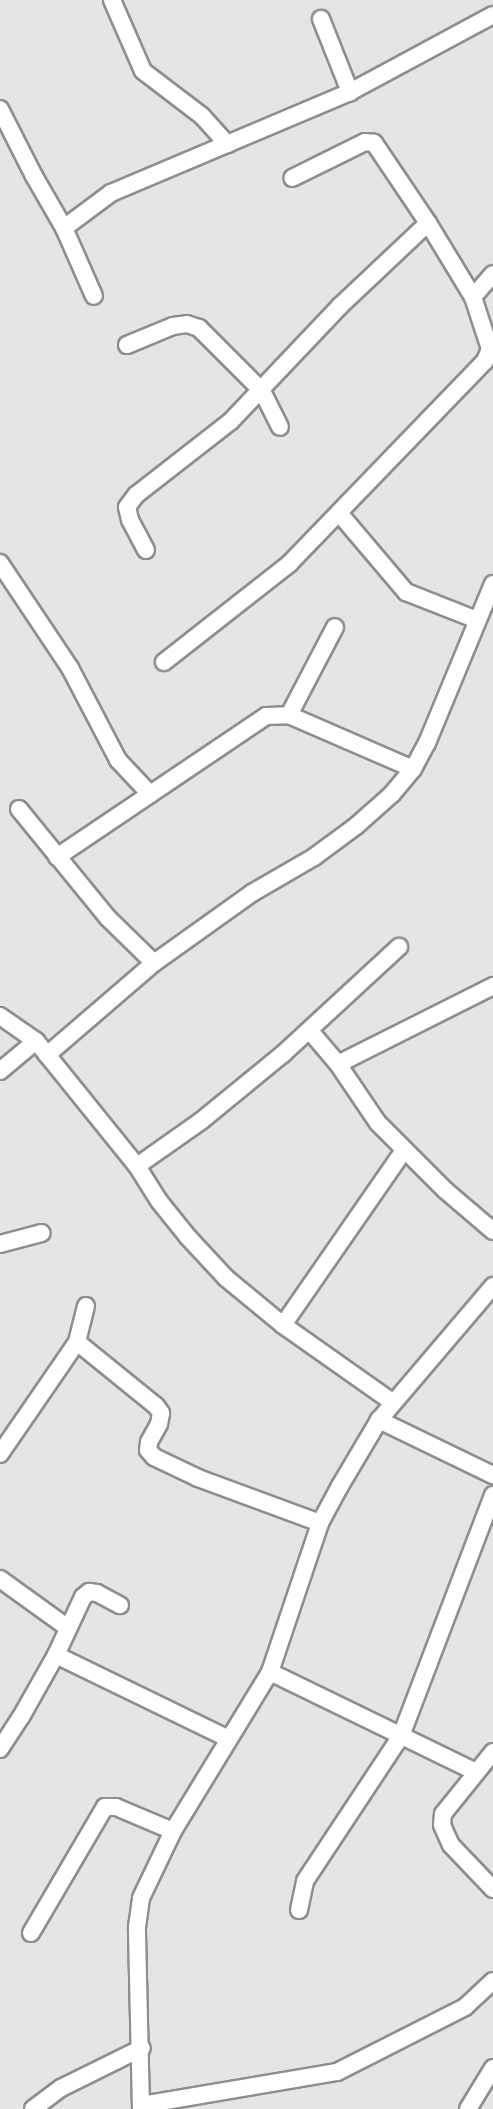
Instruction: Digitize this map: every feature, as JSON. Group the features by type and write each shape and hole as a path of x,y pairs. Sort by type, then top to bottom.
{"street":[{"path":"112,0 143,71 202,116 227,144"},
{"path":"64,228 111,194 350,92 493,15"},
{"path":"321,20 350,92"},
{"path":"0,109 34,177 64,228 94,296"},
{"path":"164,662 289,564 485,361 490,349 473,297 428,223 374,143 365,142 292,177"},
{"path":"146,550 130,520 127,507 136,495 231,421 262,391 340,306 428,223"},
{"path":"473,297 493,274"},
{"path":"127,345 173,326 187,324 199,327 262,391 280,427"},
{"path":"339,513 406,592 477,620"},
{"path":"0,563 70,668 118,760 150,794"},
{"path":"48,1055 154,963 252,893 314,856 356,826 392,794 413,769 427,743 493,584"},
{"path":"289,716 335,627"},
{"path":"57,857 266,716 289,716 413,769"},
{"path":"19,809 108,918 154,963"},
{"path":"137,1166 201,1121 310,1031 399,947"},
{"path":"338,1064 493,985"},
{"path":"0,1016 36,1041 137,1166 159,1201 187,1236 226,1278 283,1325 392,1402"},
{"path":"310,1031 338,1064 378,1123 404,1150 493,1231"},
{"path":"0,1071 36,1041"},
{"path":"283,1325 404,1150"},
{"path":"0,1244 42,1233"},
{"path":"493,1286 379,1420 320,1523 270,1672 173,1831 141,1898 138,1917 137,1973 141,2107 337,2072 465,2007 493,1981"},
{"path":"0,1454 77,1342 86,1306"},
{"path":"77,1342 156,1406 161,1413 159,1424 149,1442 148,1450 154,1457 198,1479 320,1523"},
{"path":"379,1420 493,1475"},
{"path":"299,1911 305,1881 401,1736 493,1495"},
{"path":"0,1579 68,1628"},
{"path":"0,1749 56,1655 83,1597 89,1592 120,1605"},
{"path":"56,1655 229,1739"},
{"path":"270,1672 476,1772"},
{"path":"490,1878 451,1845 442,1825 443,1814 493,1752"},
{"path":"31,1933 105,1807 116,1807 173,1831"},
{"path":"33,2109 61,2088 141,2048"},
{"path":"468,2109 493,2068"}]}
